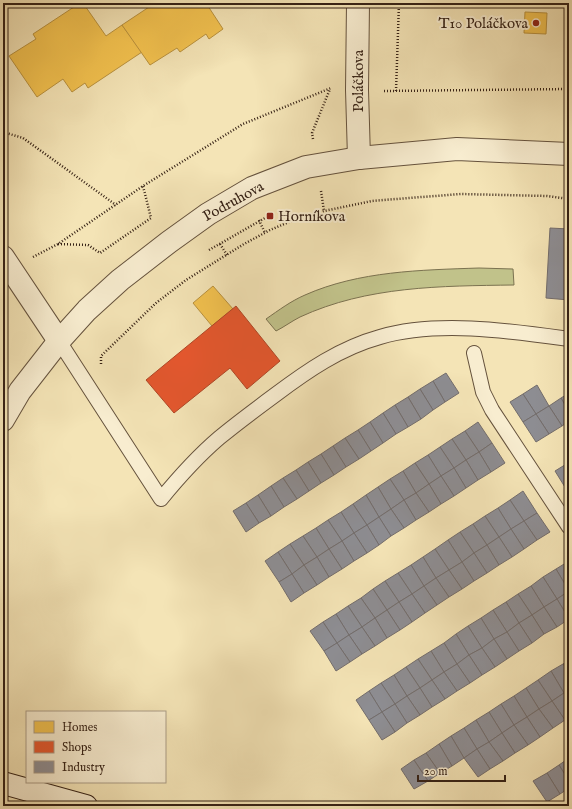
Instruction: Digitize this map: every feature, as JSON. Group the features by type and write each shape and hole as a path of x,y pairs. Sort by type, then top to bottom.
{"street":[{"name":"Poláčkova","path":"358,3 357,90 359,158"},
{"name":"Podruhova","path":"3,420 20,390 59,341 87,310 120,280 169,242 208,214 252,188 306,167 359,158 457,149 569,154"},
{"path":"7,263 59,341"},
{"path":"3,783 86,806"}],"lane":[{"path":"59,341 161,499 192,464 219,438 300,376 327,359 357,345 380,337 405,332 459,328 527,333 569,339"},
{"path":"474,354 483,392 492,410 569,527"}],"path":[{"path":"396,91 399,3"},
{"path":"7,263 26,260 58,244 143,186 243,124 330,88 396,91 569,89 569,80"},
{"path":"3,132 23,138 116,205"},
{"path":"58,244 88,245 100,253 151,218 143,186"},
{"path":"100,368 101,356 156,303 186,280 265,233 296,219 324,211 372,201 461,194 547,196 569,199"},
{"path":"209,250 259,220 265,218"},
{"path":"259,220 265,233"},
{"path":"220,244 227,255"}],"green space":[{"path":"479,268 513,269 514,285 432,287 351,299 300,317 276,331 266,319 300,297 347,281 390,273"}],"building: Homes":[{"path":"80,3 83,3 106,36 122,25 142,52 88,88 85,83 72,92 63,79 37,97 9,56 36,39 33,34"},
{"path":"147,3 206,3 223,29 209,39 206,34 180,52 177,48 150,65 122,25 149,7"},
{"name":"T10 Poláčkova","path":"525,12 547,13 546,34 524,33"},
{"path":"213,286 233,309 212,326 193,303"}],"building: Shops":[{"path":"236,306 280,361 247,389 230,368 174,413 146,380"}],"building: Industry":[{"path":"550,228 569,229 569,300 546,298"},
{"path":"446,373 459,393 445,402 433,381"},
{"path":"433,381 445,402 433,410 420,389"},
{"path":"537,385 549,406 536,414 523,394"},
{"path":"420,389 433,410 421,419 408,397"},
{"path":"569,393 569,412 561,398"},
{"path":"523,394 536,414 523,422 510,402"},
{"path":"408,397 421,419 408,427 395,405"},
{"path":"561,398 569,412 569,421 562,426 549,406"},
{"path":"395,405 408,427 396,434 383,413"},
{"path":"549,406 562,426 549,434 536,414"},
{"path":"383,413 396,434 383,443 370,422"},
{"path":"536,414 549,434 536,442 523,422"},
{"path":"370,422 383,443 371,451 358,430"},
{"path":"478,422 492,443 479,452 465,431"},
{"path":"358,430 371,451 359,459 345,438"},
{"path":"465,431 479,452 466,460 452,439"},
{"path":"345,438 359,459 346,467 333,446"},
{"path":"452,439 466,460 454,468 440,447"},
{"path":"492,443 505,463 491,472 479,452"},
{"path":"333,446 346,467 334,475 321,454"},
{"path":"440,447 454,468 441,476 428,455"},
{"path":"479,452 491,472 478,480 466,460"},
{"path":"321,454 334,475 321,483 308,462"},
{"path":"428,455 441,476 429,484 415,463"},
{"path":"466,460 478,480 466,488 454,468"},
{"path":"308,462 321,483 309,491 296,470"},
{"path":"415,463 429,484 416,493 403,471"},
{"path":"568,463 569,465 568,492 555,471"},
{"path":"454,468 466,488 454,496 441,476"},
{"path":"296,470 309,491 297,499 283,478"},
{"path":"403,471 416,493 404,500 390,479"},
{"path":"441,476 454,496 441,504 429,484"},
{"path":"283,478 297,499 284,507 271,486"},
{"path":"390,479 404,500 391,509 378,487"},
{"path":"429,484 441,504 429,512 416,493"},
{"path":"271,486 284,507 271,516 258,495"},
{"path":"378,487 391,509 379,517 366,495"},
{"path":"523,491 537,513 524,521 510,500"},
{"path":"416,493 429,512 416,520 404,500"},
{"path":"258,495 271,516 259,523 246,503"},
{"path":"366,495 379,517 367,525 353,504"},
{"path":"404,500 416,520 404,528 391,509"},
{"path":"510,500 524,521 511,529 498,508"},
{"path":"246,503 259,523 246,532 233,511"},
{"path":"353,504 367,525 354,533 341,512"},
{"path":"498,508 511,529 499,537 485,516"},
{"path":"391,509 404,528 391,536 379,517"},
{"path":"341,512 354,533 342,541 328,520"},
{"path":"537,513 550,532 537,540 524,521"},
{"path":"485,516 499,537 487,545 473,524"},
{"path":"379,517 391,536 379,545 367,525"},
{"path":"328,520 342,541 329,549 316,528"},
{"path":"524,521 537,540 524,549 511,529"},
{"path":"473,524 487,545 474,553 460,532"},
{"path":"367,525 379,545 367,553 354,533"},
{"path":"316,528 329,549 317,557 303,536"},
{"path":"511,529 524,549 512,557 499,537"},
{"path":"460,532 474,553 462,562 448,540"},
{"path":"354,533 367,553 354,561 342,541"},
{"path":"303,536 317,557 304,565 290,544"},
{"path":"499,537 512,557 499,565 487,545"},
{"path":"448,540 462,562 449,570 435,549"},
{"path":"342,541 354,561 342,569 329,549"},
{"path":"290,544 304,565 292,574 278,552"},
{"path":"487,545 499,565 487,573 474,553"},
{"path":"329,549 342,569 329,577 317,557"},
{"path":"435,549 449,570 436,578 423,557"},
{"path":"278,552 292,574 279,582 265,561"},
{"path":"474,553 487,573 474,581 462,562"},
{"path":"317,557 329,577 317,585 304,565"},
{"path":"423,557 436,578 424,586 411,565"},
{"path":"569,561 569,591 556,569"},
{"path":"462,562 474,581 462,589 449,570"},
{"path":"304,565 317,585 304,593 292,574"},
{"path":"411,565 424,586 412,594 398,573"},
{"path":"556,569 569,591 557,599 543,577"},
{"path":"449,570 462,589 449,597 436,578"},
{"path":"398,573 412,594 399,602 385,581"},
{"path":"292,574 304,593 291,602 279,582"},
{"path":"543,577 557,599 544,607 531,586"},
{"path":"436,578 449,597 437,605 424,586"},
{"path":"385,581 399,602 387,610 373,589"},
{"path":"424,586 437,605 425,613 412,594"},
{"path":"531,586 544,607 532,615 518,594"},
{"path":"373,589 387,610 375,618 361,598"},
{"path":"569,591 569,618 557,599"},
{"path":"412,594 425,613 412,622 399,602"},
{"path":"518,594 532,615 519,623 506,602"},
{"path":"361,598 375,618 362,627 348,606"},
{"path":"557,599 569,619 557,627 544,607"},
{"path":"399,602 412,622 400,630 387,610"},
{"path":"506,602 519,623 507,632 493,610"},
{"path":"348,606 362,627 349,635 336,614"},
{"path":"544,607 557,627 544,634 532,615"},
{"path":"387,610 400,630 387,638 375,618"},
{"path":"493,610 507,632 494,639 481,618"},
{"path":"336,614 349,635 337,643 323,622"},
{"path":"532,615 544,634 532,643 519,623"},
{"path":"375,618 387,638 375,646 362,627"},
{"path":"481,618 494,639 482,648 468,626"},
{"path":"323,622 337,643 324,651 310,631"},
{"path":"519,623 532,643 519,651 507,632"},
{"path":"468,626 482,648 469,655 456,634"},
{"path":"362,627 375,646 362,654 349,635"},
{"path":"507,632 519,651 507,659 494,639"},
{"path":"456,634 469,655 457,664 444,643"},
{"path":"349,635 362,654 350,662 337,643"},
{"path":"494,639 507,659 495,667 482,648"},
{"path":"337,643 350,662 336,671 324,651"},
{"path":"444,643 457,664 444,672 431,651"},
{"path":"482,648 495,667 482,675 469,655"},
{"path":"431,651 444,672 432,680 418,659"},
{"path":"469,655 482,675 470,683 457,664"},
{"path":"418,659 432,680 420,688 406,667"},
{"path":"569,660 569,673 563,664"},
{"path":"457,664 470,683 457,691 444,672"},
{"path":"563,664 569,673 569,690 564,693 551,671"},
{"path":"406,667 420,688 407,696 394,675"},
{"path":"551,671 564,693 552,701 538,680"},
{"path":"444,672 457,691 445,699 432,680"},
{"path":"394,675 407,696 395,704 381,683"},
{"path":"432,680 445,699 432,707 420,688"},
{"path":"538,680 552,701 539,709 526,688"},
{"path":"381,683 395,704 382,712 369,691"},
{"path":"420,688 432,707 420,715 407,696"},
{"path":"526,688 539,709 527,717 514,696"},
{"path":"569,690 569,700 564,693"},
{"path":"369,691 382,712 369,720 356,700"},
{"path":"564,693 569,700 569,718 565,720 552,701"},
{"path":"407,696 420,715 407,723 395,704"},
{"path":"514,696 527,717 514,725 501,704"},
{"path":"552,701 565,720 553,728 539,709"},
{"path":"395,704 407,723 395,732 382,712"},
{"path":"501,704 514,725 502,733 489,712"},
{"path":"539,709 553,728 540,737 527,717"},
{"path":"382,712 395,732 382,740 369,720"},
{"path":"489,712 502,733 489,742 476,720"},
{"path":"527,717 540,737 528,745 514,725"},
{"path":"476,720 489,742 477,749 464,728"},
{"path":"514,725 528,745 515,753 502,733"},
{"path":"464,728 477,749 464,758 451,736"},
{"path":"502,733 515,753 503,761 489,742"},
{"path":"451,736 464,758 452,766 439,744"},
{"path":"489,742 503,761 490,769 477,749"},
{"path":"439,744 452,766 440,773 426,753"},
{"path":"477,749 490,769 478,777 464,758"},
{"path":"426,753 440,773 428,781 414,760"},
{"path":"569,758 569,781 559,765"},
{"path":"414,760 428,781 414,789 401,769"},
{"path":"559,765 569,781 569,788 560,794 547,773"},
{"path":"547,773 560,794 547,802 533,781"}],"place":[{"name":"T10 Poláčkova","path":"536,23"},
{"name":"Horníkova","path":"270,216"}]}
